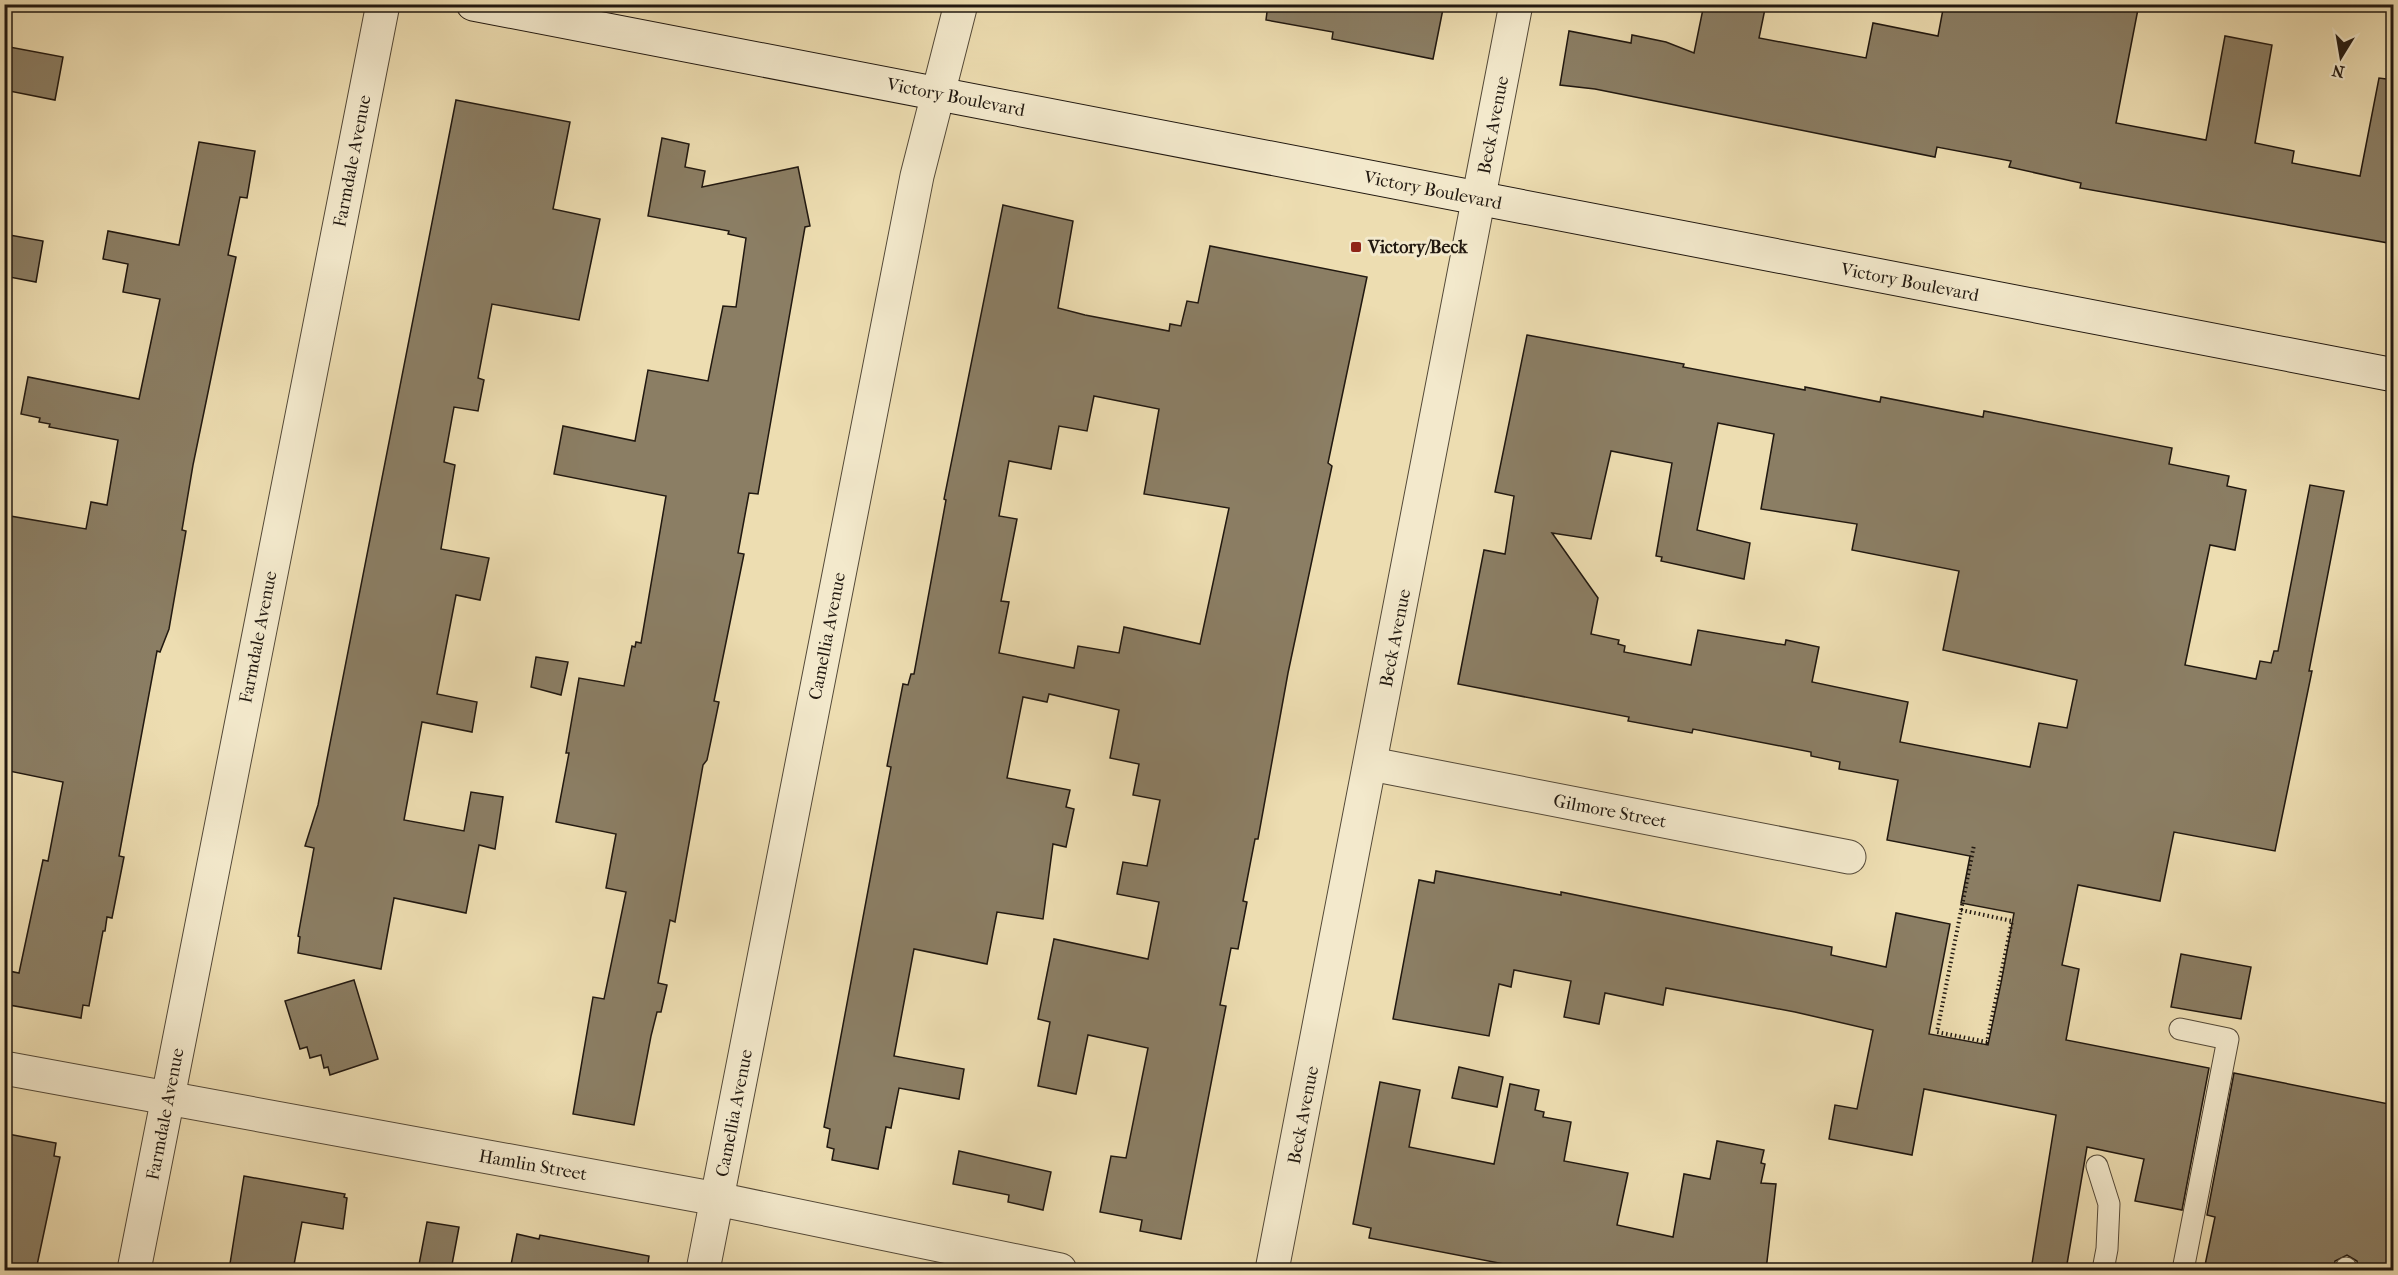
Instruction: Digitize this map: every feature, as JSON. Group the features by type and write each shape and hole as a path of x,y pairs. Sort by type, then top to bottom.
{"street":[{"name":"Farmdale Avenue","path":"134,1270 383,4"},
{"name":"Victory Boulevard","path":"473,4 2394,375"},
{"name":"Camellia Avenue","path":"703,1270 917,176 962,4"},
{"name":"Beck Avenue","path":"1272,1270 1516,4"},
{"name":"Gilmore Street","path":"1371,765 1849,857"},
{"name":"Hamlin Street","path":"4,1068 717,1199 1060,1270"}],"lane":[{"path":"2180,1029 2228,1039 2183,1270"},
{"path":"2097,1166 2109,1204 2107,1249 2103,1270"}],"path":[{"path":"1961,910 2012,921 1987,1042 1937,1032 1961,910 1974,846"}],"building":[{"path":"1268,4 1444,4 1433,59 1332,39 1333,32 1266,20"},
{"path":"1704,4 1766,4 1759,38 1866,58 1873,23 1938,36 1944,4 2139,4 2116,123 2206,140 2225,36 2272,45 2255,143 2294,151 2292,163 2360,176 2379,78 2394,80 2394,244 2080,188 2081,183 2009,167 2011,161 1937,147 1935,157 1595,89 1560,85 1569,31 1631,43 1632,35 1666,42 1694,53"},
{"path":"4,46 63,57 55,100 4,90"},
{"path":"456,100 570,122 553,209 600,219 579,320 492,304 478,378 484,380 478,411 454,407 444,462 455,465 441,549 489,558 480,600 456,595 437,694 477,702 472,732 422,722 404,820 464,831 471,792 503,797 495,849 479,845 466,913 394,898 381,969 298,953 300,937 298,936 314,848 305,846 318,805"},
{"path":"662,138 689,144 685,167 705,171 702,187 798,167 810,226 805,227 758,494 749,493 738,553 744,554 714,701 719,702 707,760 703,765 675,922 670,920 658,983 667,985 661,1012 657,1012 651,1036 634,1125 573,1114 593,997 604,999 626,892 606,888 616,834 556,822 569,753 566,753 579,678 624,686 632,646 635,647 636,642 641,643 666,496 554,474 563,426 635,441 648,370 708,381 723,306 736,307 746,238 728,234 729,231 648,216"},
{"path":"199,142 255,151 247,198 240,197 228,255 236,257 193,465 182,530 186,531 169,629 160,652 157,651 119,856 124,857 112,918 107,917 89,1006 83,1005 81,1018 4,1004 4,970 19,973 43,860 48,861 63,782 4,770 4,515 86,529 91,502 107,505 118,440 49,427 50,424 39,422 40,418 21,414 28,377 139,399 160,299 123,292 128,264 103,259 108,231 179,245"},
{"path":"1003,205 1073,221 1058,308 1085,315 1169,331 1170,324 1181,326 1187,301 1198,303 1210,246 1367,277 1328,463 1332,466 1288,673 1258,839 1255,839 1243,901 1247,902 1238,949 1231,948 1220,1005 1226,1006 1181,1239 1140,1231 1142,1220 1100,1212 1111,1156 1126,1158 1148,1048 1088,1035 1076,1094 1038,1086 1050,1022 1038,1019 1054,939 1148,959 1159,902 1117,894 1123,862 1147,866 1160,800 1133,795 1139,764 1110,758 1119,710 1049,694 1047,702 1023,697 1007,778 1070,790 1066,807 1074,809 1066,847 1053,844 1043,919 997,912 987,964 914,949 894,1056 964,1069 959,1099 899,1088 891,1128 886,1127 878,1169 832,1160 834,1149 827,1147 830,1129 824,1127 891,767 887,766 903,684 908,685 911,674 914,674 946,500 944,499","holes":["1094,396 1159,409 1144,494 1229,508 1200,644 1124,627 1119,653 1078,646 1074,668 999,653 1009,602 1001,601 1017,519 999,516 1009,461 1051,469 1059,426 1087,431"]},
{"path":"4,234 43,241 36,282 4,276"},
{"path":"1527,335 1684,364 1683,367 1805,390 1805,387 1880,402 1881,397 1983,417 1984,411 2172,448 2169,464 2229,476 2227,486 2246,490 2235,550 2210,545 2185,665 2256,679 2260,661 2271,663 2274,651 2278,651 2310,485 2344,491 2309,671 2312,671 2275,851 2174,832 2160,901 2078,885 2062,965 2079,969 2066,1040 2209,1068 2182,1210 2135,1201 2144,1159 2087,1147 2066,1270 2031,1270 2056,1115 1924,1089 1912,1155 1829,1139 1835,1105 1857,1109 1873,1030 1795,1012 1666,988 1663,1005 1605,993 1599,1024 1564,1017 1571,981 1514,970 1511,987 1499,984 1489,1036 1393,1019 1419,880 1434,883 1436,871 1561,895 1561,892 1832,947 1831,955 1886,967 1896,913 1950,924 1929,1034 1988,1045 2001,983 2014,913 1961,903 1970,856 1887,840 1898,780 1839,769 1840,762 1811,756 1811,752 1693,729 1692,733 1628,721 1629,717 1458,684 1484,550 1505,554 1514,496 1495,492","holes":["1718,423 1774,434 1761,509 1857,524 1852,550 1959,571 1943,650 2077,680 2067,728 2039,723 2030,767 1900,742 1908,702 1812,682 1819,647 1786,640 1785,645 1698,630 1691,665 1624,652 1625,646 1618,644 1619,640 1591,634 1598,598 1552,533 1591,539 1611,451 1672,463 1656,556 1662,557 1661,561 1744,579 1750,543 1697,530"]},
{"path":"536,657 568,662 561,695 531,687"},
{"path":"2181,954 2251,967 2241,1019 2171,1007"},
{"path":"354,980 378,1059 330,1075 328,1067 324,1068 321,1055 310,1058 307,1047 300,1049 285,1001"},
{"path":"1459,1067 1503,1077 1497,1107 1452,1098"},
{"path":"2234,1073 2394,1105 2394,1270 2359,1270 2357,1261 2347,1255 2335,1261 2333,1270 2204,1270 2215,1217 2207,1215"},
{"path":"1380,1082 1420,1090 1409,1147 1494,1164 1510,1084 1539,1090 1535,1110 1544,1112 1543,1117 1571,1122 1564,1161 1628,1173 1617,1225 1673,1237 1684,1174 1710,1179 1717,1141 1764,1150 1761,1163 1765,1164 1761,1183 1776,1184 1766,1270 1535,1270 1369,1238 1371,1228 1353,1224"},
{"path":"8,1134 56,1143 54,1156 60,1157 36,1270 4,1270 4,1150"},
{"path":"959,1151 1051,1172 1043,1210 1008,1202 1009,1195 953,1184"},
{"path":"244,1176 345,1194 344,1197 347,1198 343,1229 302,1222 293,1270 229,1270"},
{"path":"427,1222 459,1227 451,1270 418,1270"},
{"path":"517,1234 539,1239 540,1235 649,1256 647,1270 510,1270"}],"place":[{"name":"Victory/Beck","path":"1356,247"}]}
